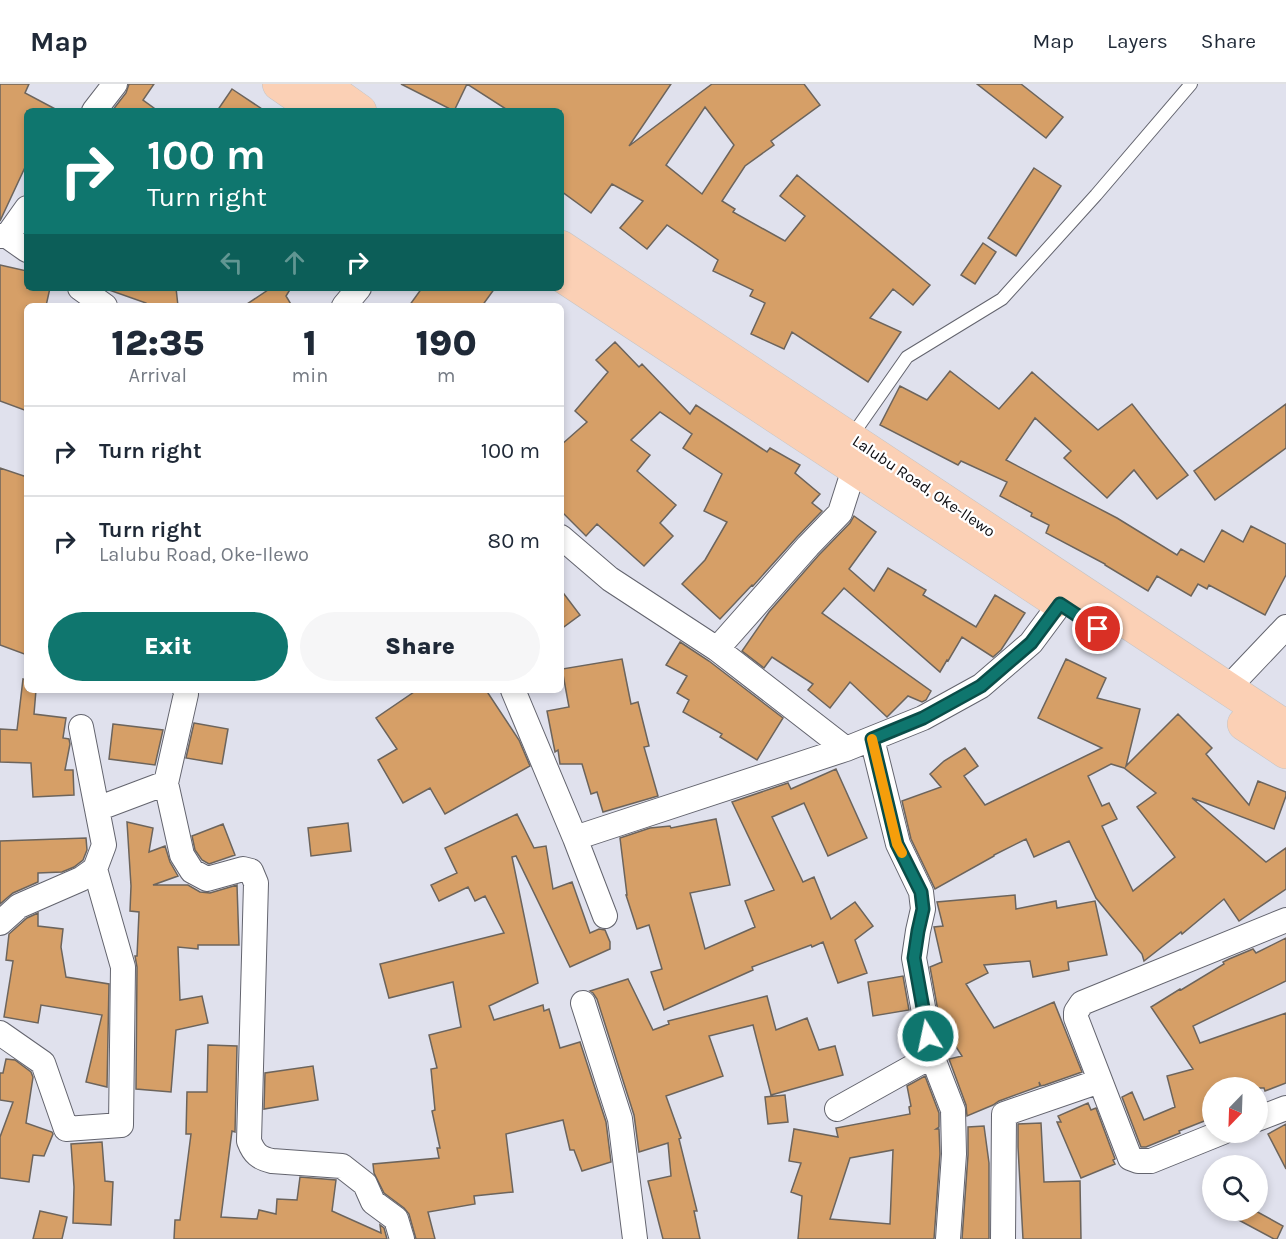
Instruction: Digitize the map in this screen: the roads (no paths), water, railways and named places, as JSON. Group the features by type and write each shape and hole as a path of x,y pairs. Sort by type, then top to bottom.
{"main road":[{"path":"279,84 314,108"},
{"path":"322,84 356,108"},
{"name":"Lalubu Road, Oke-Ilewo","path":"564,249 853,453 1060,604 1286,752"},
{"name":"Lalubu Road, Oke-Ilewo","path":"564,277 853,453 1228,688 1286,727"}],"street":[{"path":"96,108 115,84"},
{"path":"24,212 4,236 24,248"},
{"path":"84,291 101,303"},
{"path":"346,303 356,291"},
{"path":"717,649 840,513 853,453"},
{"path":"564,540 610,579 717,649 846,749"},
{"path":"575,838 846,749 923,718 981,686 1031,643 1060,604"},
{"path":"1228,688 1286,627"},
{"path":"186,693 166,783 182,855 192,871 207,879 243,869 251,871 256,883 249,1141 253,1152 262,1159 272,1161 342,1166 365,1184 373,1202 396,1219 402,1239"},
{"path":"514,693 605,916"},
{"path":"0,922 19,906 81,879 95,869 104,845 81,727"},
{"path":"872,739 897,844 921,892 923,909 914,958 932,1056 953,1110 954,1154 948,1239"},
{"path":"97,809 166,783"},
{"path":"0,1033 43,1063 66,1129 121,1125 123,967 95,869"},
{"path":"1202,1140 1151,1161 1138,1161 1130,1158 1076,1018 1076,1012 1082,1003 1286,920"},
{"path":"583,1003 620,1119 635,1239"},
{"path":"837,1109 932,1056"},
{"path":"1003,1239 1004,1114 1100,1081"},
{"path":"1268,1115 1286,1108"}],"lane":[{"path":"853,453 907,357 1002,299 1096,195 1191,84"}]}
